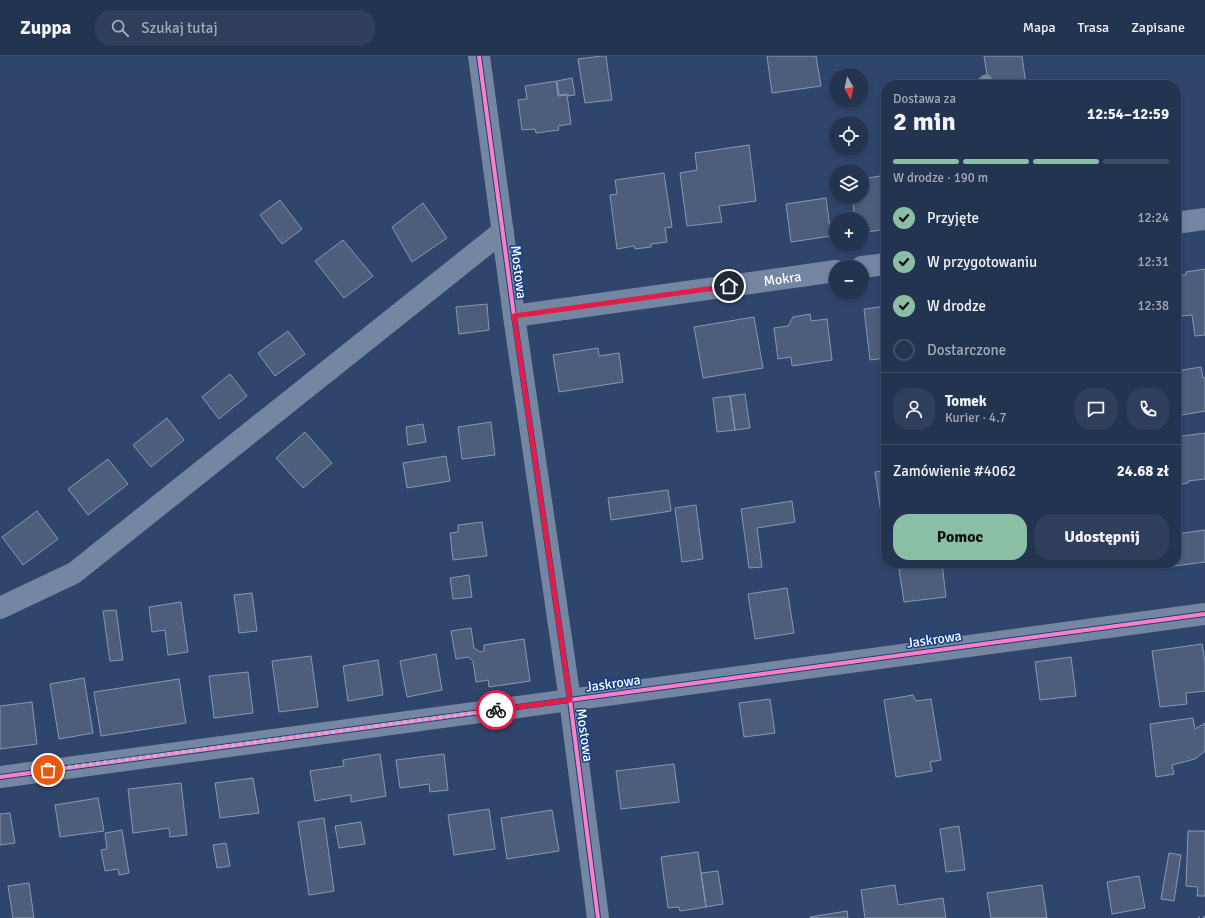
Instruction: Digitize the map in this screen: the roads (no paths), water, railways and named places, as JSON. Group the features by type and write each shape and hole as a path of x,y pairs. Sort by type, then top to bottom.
{"street":[{"name":"Mostowa","path":"479,56 514,316 570,700 598,918"},
{"path":"1181,222 1205,219"},
{"path":"0,608 74,573 503,231"},
{"path":"869,266 881,265"},
{"name":"Mokra","path":"514,316 829,272"},
{"name":"Jaskrowa","path":"0,777 1205,614"}]}
